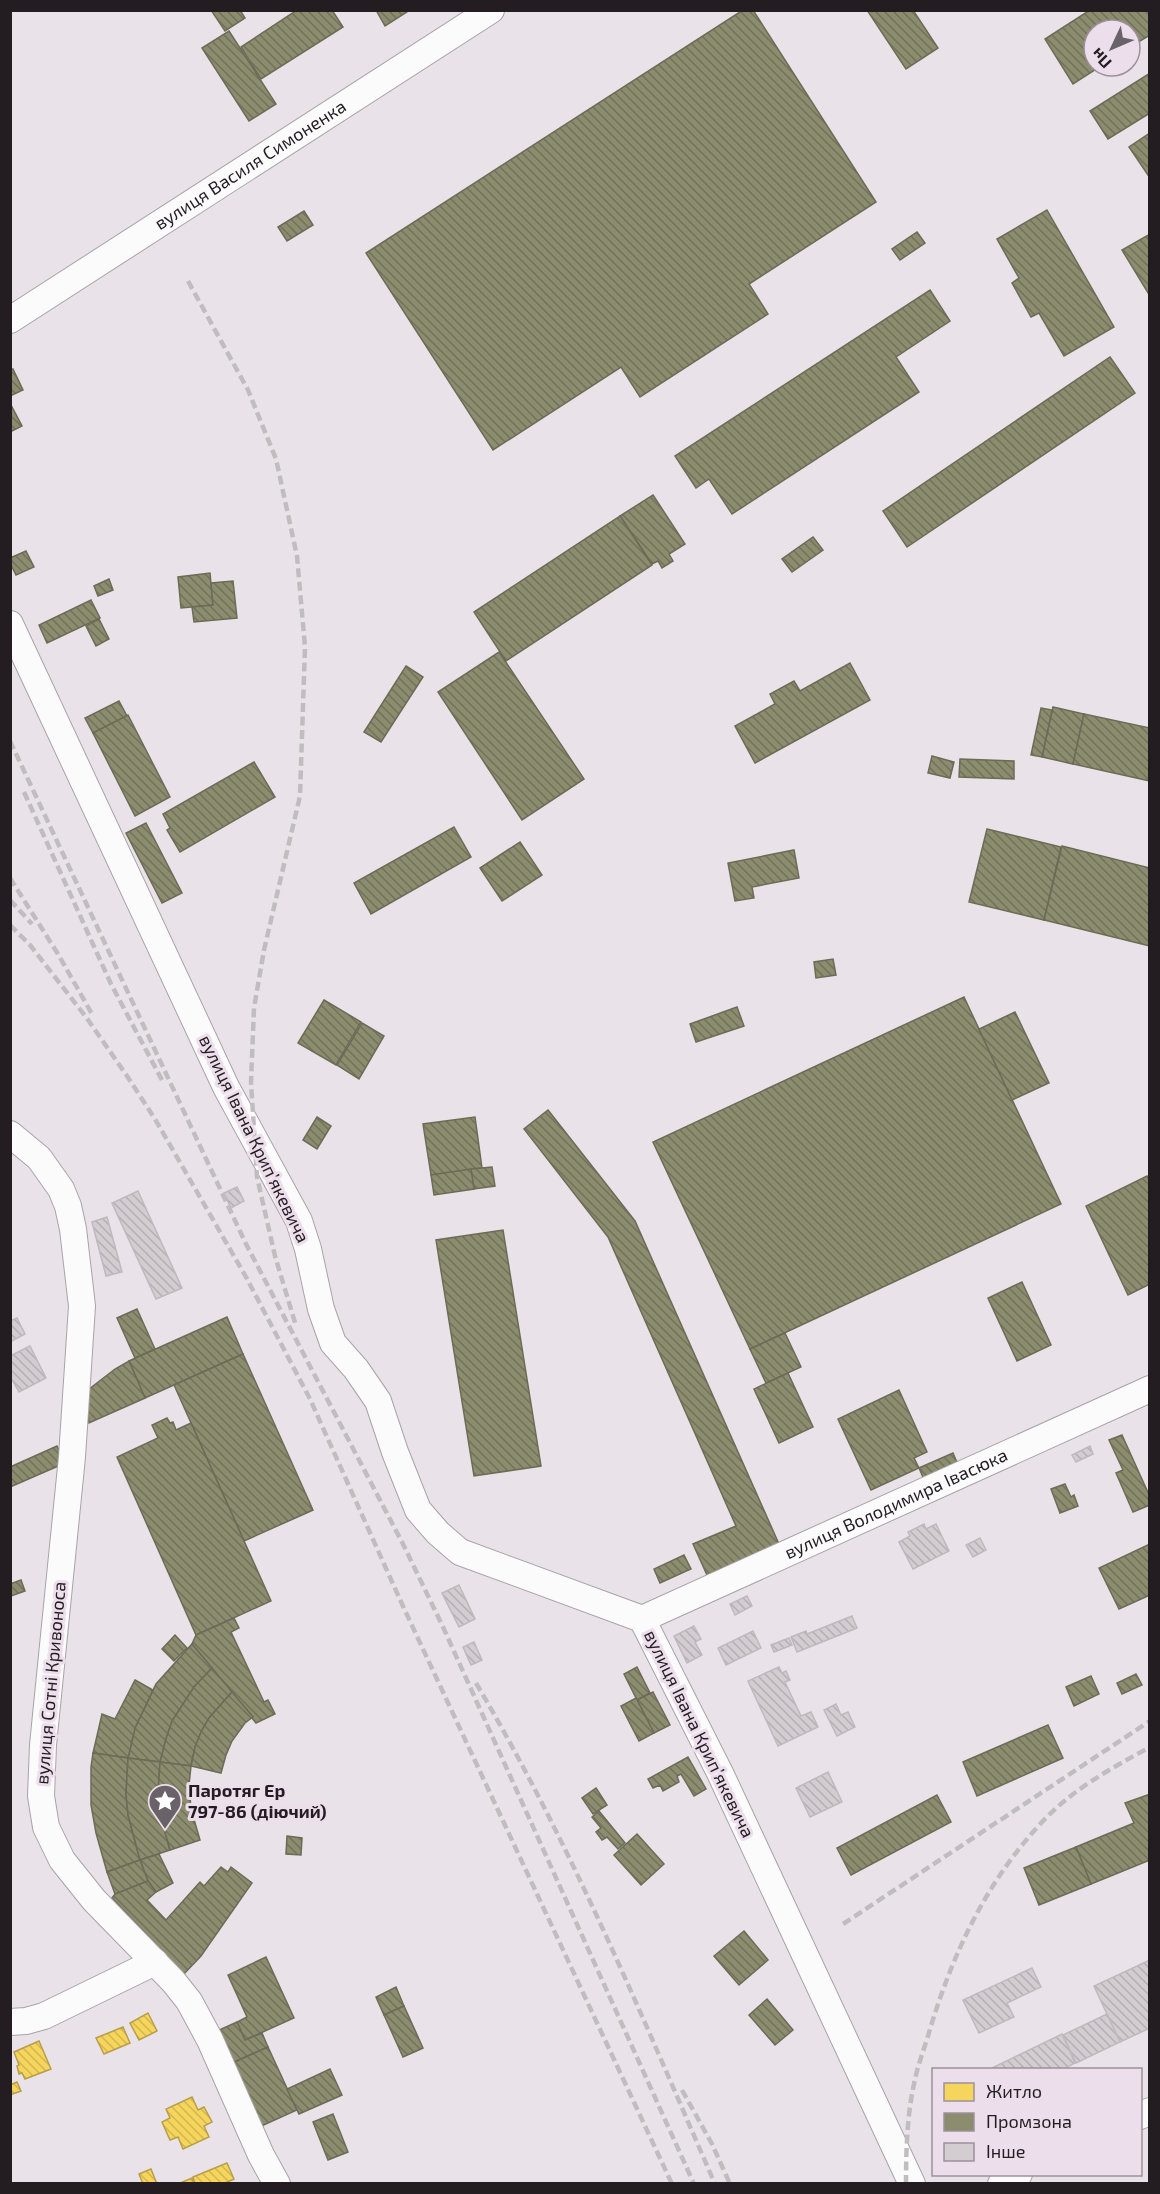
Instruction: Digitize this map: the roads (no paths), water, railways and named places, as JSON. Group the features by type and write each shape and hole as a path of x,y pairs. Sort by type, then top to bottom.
{"street":[{"name":"вулиця Василя Симоненка","path":"10,320 491,10"},
{"name":"вулиця Івана Крипʼякевича","path":"10,624 226,1087 299,1221 308,1249 321,1310 333,1342 356,1369 378,1401 418,1510 438,1533 460,1552 642,1619 720,1773 912,2184"},
{"name":"вулиця Сотні Кривоноса","path":"10,1134 39,1158 61,1189 73,1228 82,1306 72,1457 43,1746 43,1815 48,1833 62,1860 94,1900 182,1991 198,2017 261,2155 277,2184"},
{"name":"вулиця Володимира Івасюка","path":"642,1619 1149,1389"},
{"path":"10,2022 44,2016 155,1962"},
{"path":"1001,2184 1017,2176"}],"railway":[{"path":"188,281 248,390 276,459 297,556 305,647 300,796 264,950 254,1008 251,1082 257,1177 275,1256 296,1326"},
{"path":"10,741 246,1244 403,1544 443,1627 694,2184"},
{"path":"24,792 111,984 163,1082"},
{"path":"10,878 58,954 92,1014"},
{"path":"10,900 32,924"},
{"path":"10,925 30,945 86,1017 127,1076 155,1119 246,1277 310,1399 402,1604 672,2184"},
{"path":"476,1683 543,1804 603,1929 715,2184"},
{"path":"843,1924 1150,1721"},
{"path":"906,2184 908,2121 918,2066 937,2007 972,1922 1003,1870 1054,1810 1093,1780 1150,1747"},
{"path":"682,2090 712,2144 730,2184"}],"place":[{"name":"Паротяг Ер 797-86 (діючий)","path":"165,1830"}]}
